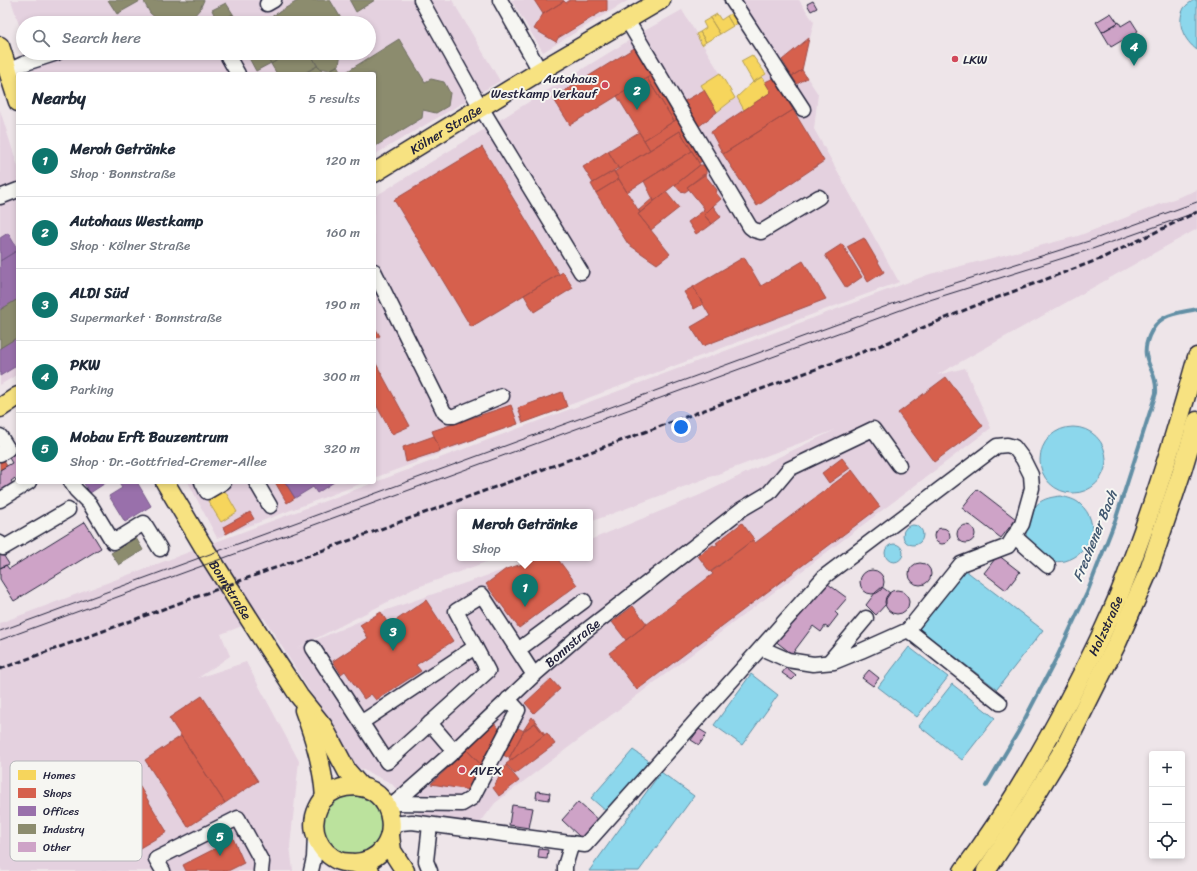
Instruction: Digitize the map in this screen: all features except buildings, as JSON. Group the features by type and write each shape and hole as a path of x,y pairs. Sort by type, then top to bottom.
{"main road":[{"name":"Kölner Straße","path":"376,172 540,71 661,0"},
{"path":"0,47 16,96"},
{"name":"Holzstraße","path":"963,871 1018,791 1052,732 1102,633 1133,560 1164,470 1197,357"},
{"path":"0,408 16,397"},
{"name":"Holzstraße","path":"986,871 1029,806 1065,747 1118,641 1149,570 1197,421"},
{"name":"Bonnstraße","path":"167,484 203,546 299,696 323,726 348,771 361,787"},
{"name":"Bonnstraße","path":"299,696 318,751 322,767 325,798"},
{"path":"370,871 345,866 327,854 320,845 315,834 314,826 316,813 325,798 342,788 351,786 361,787 372,791 391,805 392,851 405,871"},
{"path":"345,866 370,860 386,845 391,831"}],"street":[{"path":"421,0 481,107 581,272"},
{"path":"500,0 540,71"},
{"path":"732,0 803,109"},
{"path":"627,20 746,220 754,230 761,232 819,197"},
{"path":"8,71 36,60"},
{"path":"230,60 237,72"},
{"path":"0,197 16,191"},
{"path":"376,275 444,412 449,416 454,416 502,396"},
{"name":"Bonnstraße","path":"391,805 454,750 534,675 579,636 742,509 769,493 789,469 873,429 899,465"},
{"path":"0,436 9,449"},
{"path":"391,831 401,823 412,822 585,845 825,576 997,446 1007,445 1014,447 1024,459 1030,475 1032,488 1022,524 1008,546 961,564 908,630 834,662 813,664 788,660 761,648"},
{"path":"0,500 26,484"},
{"path":"72,484 90,504 113,542 144,523 160,549"},
{"path":"203,484 207,492 221,484"},
{"path":"257,484 270,506"},
{"path":"0,543 3,548 68,510"},
{"path":"1014,536 1048,566"},
{"path":"313,648 387,762 488,671 456,610 482,595 534,675"},
{"path":"518,650 584,601"},
{"path":"828,662 866,618"},
{"path":"908,630 1000,702"},
{"path":"362,722 475,647"},
{"path":"391,805 462,804 472,798 518,710 508,699"},
{"path":"430,723 454,750"},
{"path":"163,871 156,859 238,818 262,862 261,871"},
{"path":"430,825 426,861 430,871"},
{"path":"311,871 314,858 315,834"},
{"path":"565,871 565,866 572,843"}],"shaded area":[{"path":"11,0 452,0 500,81 376,154 376,72 34,72 30,60 376,60 376,16 16,16"},
{"path":"511,0 629,0 543,52"},
{"path":"741,0 799,0 814,22 802,70 818,94 814,129 899,282 376,477 376,196 646,30 682,10 735,98 778,62"},
{"path":"0,110 16,161 16,375 0,385"},
{"path":"1197,190 1197,229 937,375 965,368 991,428 495,803 480,823 422,817 391,783 357,767 264,618 221,634 230,656 198,678 246,662 299,761 290,846 293,871 2,871 0,867 0,623 370,484 376,484 376,482 930,274 1078,236"},
{"path":"189,484 360,484 217,538"}],"green space":[{"path":"352,796 369,801 377,809 382,826 377,843 369,851 352,856 335,851 327,843 322,826 327,809 335,801"}],"water":[{"path":"1194,0 1197,0 1197,50 1185,37 1181,26 1184,8"},
{"path":"1067,427 1079,427 1086,429 1097,436 1104,447 1106,460 1104,473 1097,484 1086,491 1079,493 1067,493 1060,491 1049,484 1042,473 1040,466 1040,454 1042,447 1049,436 1060,429"},
{"path":"1061,496 1074,500 1080,504 1087,512 1091,520 1092,529 1087,545 1081,552 1065,561 1058,562 1050,560 1032,545 1026,536 1026,531 1030,516 1039,503 1048,498"},
{"path":"909,525 917,525 923,531 923,539 917,545 909,545 903,539 903,531"},
{"path":"890,544 898,544 903,549 901,560 898,562 890,562 885,557 885,549"},
{"path":"965,570 1043,630 997,689 919,629"},
{"path":"909,647 948,677 917,717 878,687"},
{"path":"751,674 778,695 742,745 714,725"},
{"path":"952,684 995,718 962,760 919,726"},
{"path":"633,750 652,763 607,812 591,798"},
{"path":"661,772 694,796 639,871 589,871"}],"waterway":[{"name":"Frechener Bach","path":"986,786 1018,732 1055,661 1087,593 1115,521 1156,393 1154,377 1146,355 1146,345 1149,336 1153,328 1168,316 1197,309"}],"tram line":[{"path":"0,631 914,296 1089,241 1197,202"},
{"path":"0,640 917,304 1092,249 1197,212"}],"railway":[{"path":"0,669 884,344 972,307 1100,259 1197,212"}],"place":[{"name":"LKW","path":"955,59"},
{"name":"PKW","path":"1134,66"},
{"name":"Autohaus Westkamp Verkauf","path":"605,85"},
{"name":"Autohaus Westkamp","path":"637,110"},
{"name":"Meroh Getränke","path":"525,607"},
{"name":"ALDI Süd","path":"393,651"},
{"name":"AVEX","path":"462,770"},
{"name":"Mobau Erft Bauzentrum","path":"220,856"}]}
